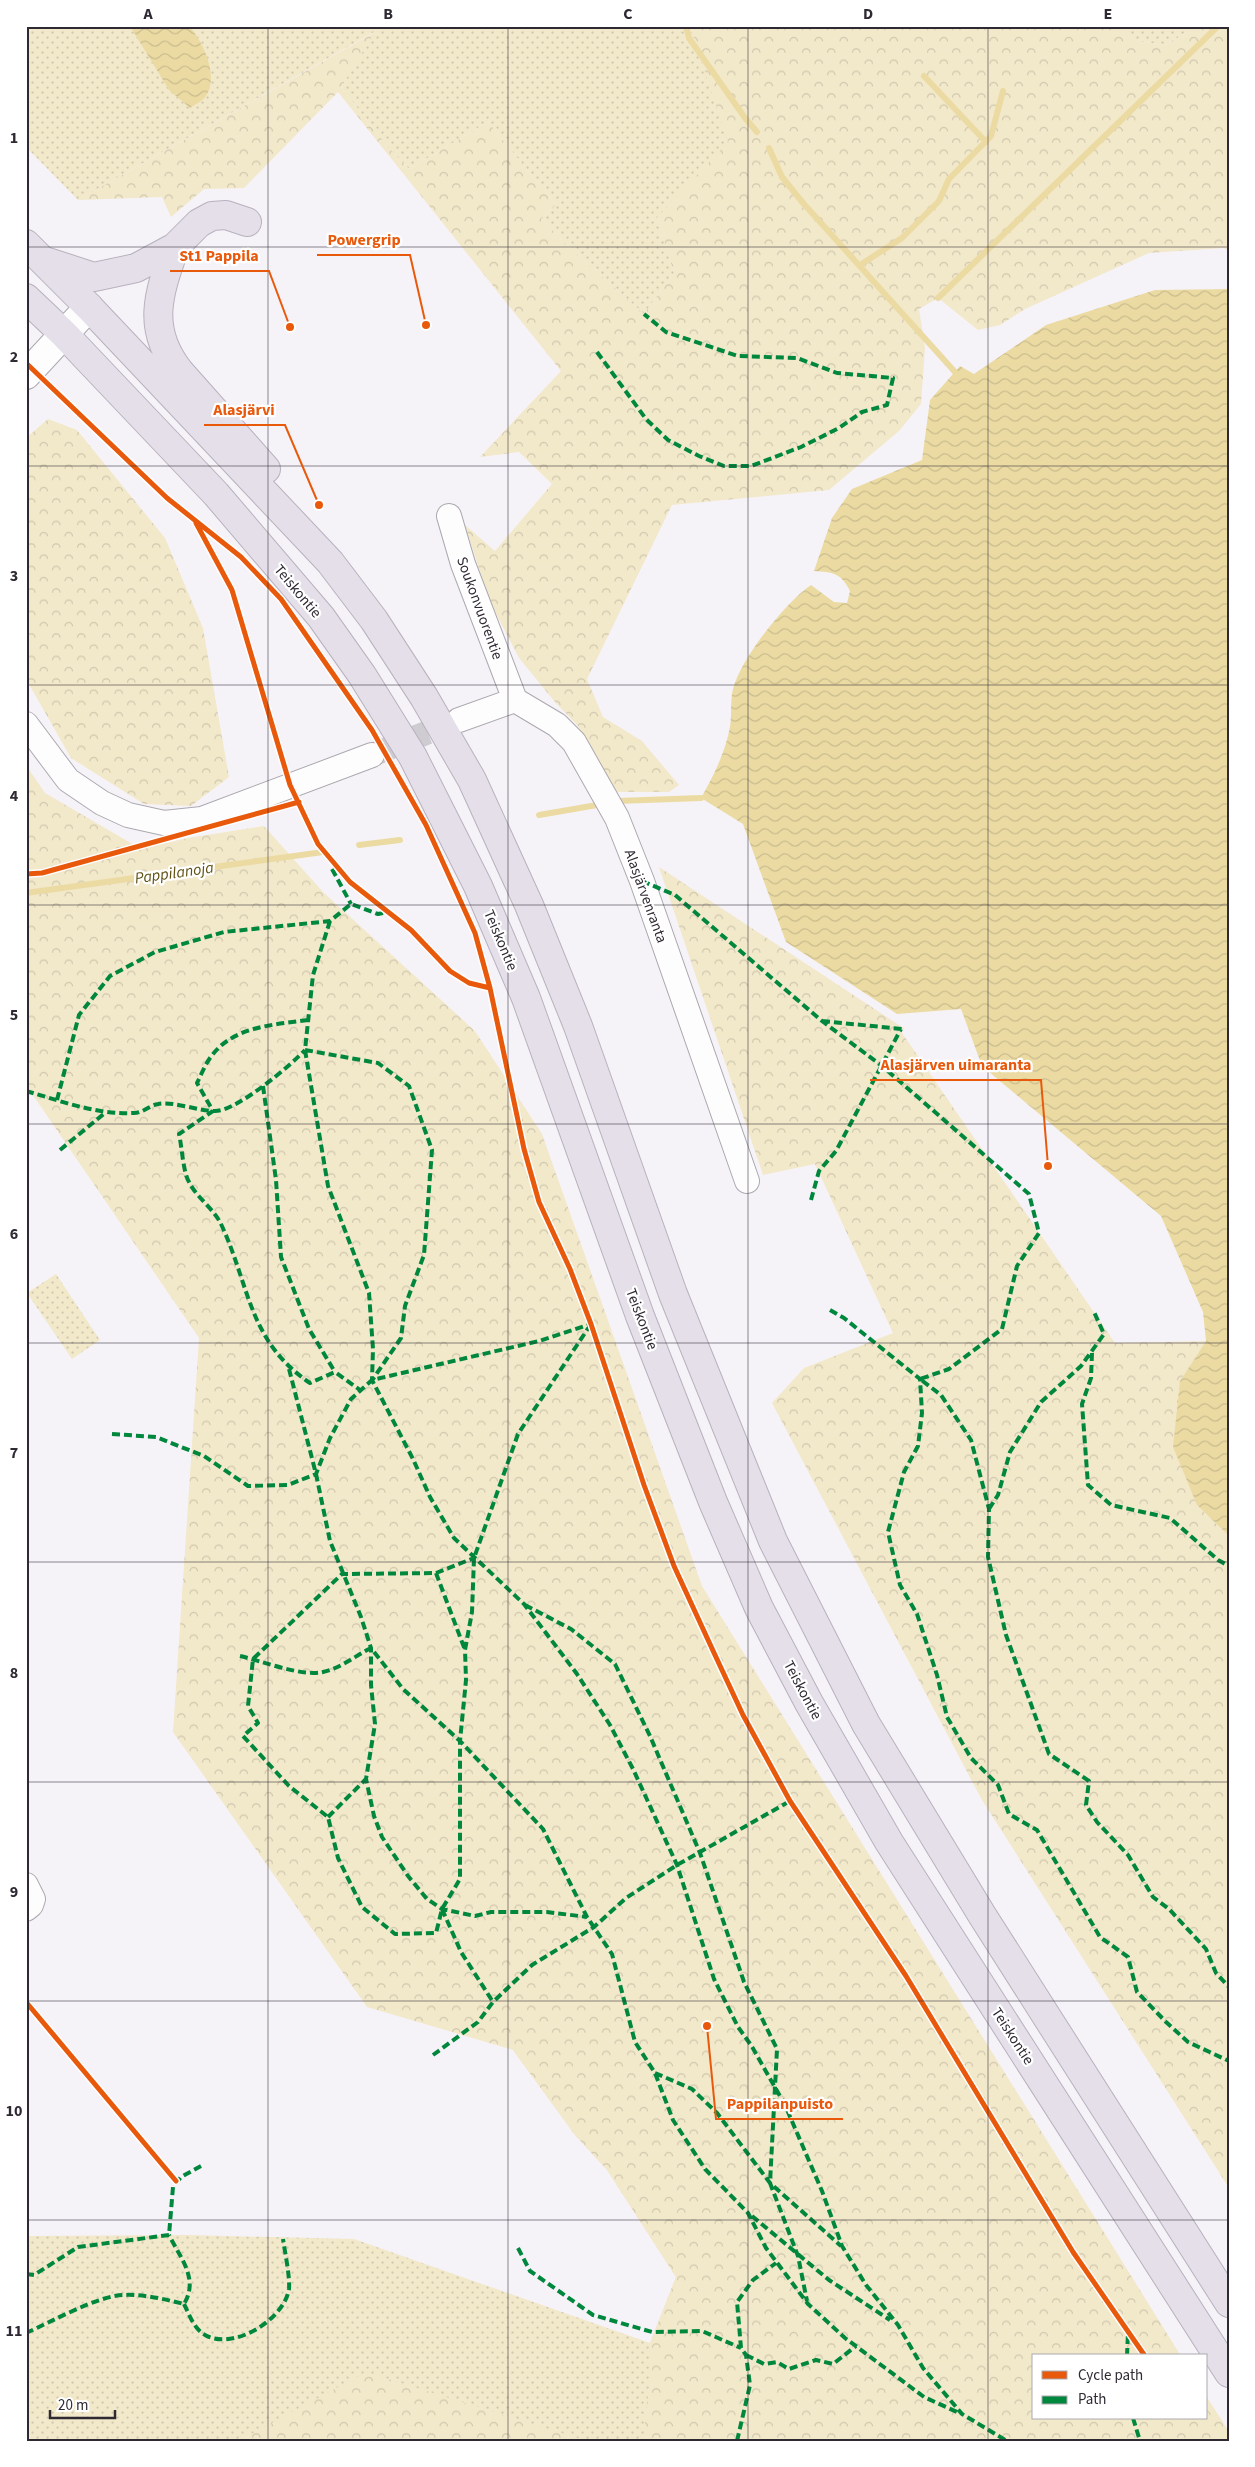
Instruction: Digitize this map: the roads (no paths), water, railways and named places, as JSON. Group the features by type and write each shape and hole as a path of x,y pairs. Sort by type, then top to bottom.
{"highway":[{"path":"35,253 94,277 136,268 175,247 199,223 212,216 226,215 247,222"},
{"path":"175,247 159,297 157,318 158,331 168,356 324,534 330,562"},
{"path":"35,253 89,307 330,562 374,620 424,697 472,780 529,904 578,1026 673,1294 773,1541 866,1724 987,1923 1229,2303"},
{"name":"Teiskontie","path":"26,298 64,334 216,494 321,617 362,675 413,757 478,886 526,998 640,1316 713,1502 759,1608 809,1703 889,1842 1229,2373"}],"street":[{"path":"26,375 89,307"},
{"name":"Soukonvuorentie","path":"449,516 463,564 515,700"},
{"path":"459,720 515,700"},
{"name":"Alasjärvenranta","path":"515,700 557,726 574,742 617,818 646,891 747,1181"},
{"path":"26,724 68,780 102,803 128,815 164,823 202,819 372,755"},
{"path":"26,1885 33,1900 26,1910"}],"water":[{"path":"130,26 189,26 200,41 208,60 211,79 210,88 205,98 190,108 169,90"},
{"path":"1229,289 1229,1536 1197,1505 1173,1447 1180,1381 1206,1341 1203,1312 1161,1216 982,1066 961,1009 897,1014 786,942 743,824 701,798 715,772 725,746 730,727 733,689 745,662 765,632 789,604 811,585 834,602 847,603 850,591 840,577 831,573 814,571 832,518 852,489 922,460 930,400 960,366 974,374 1046,325 1155,290"}],"waterway":[{"path":"686,26 689,38 745,118 757,132"},
{"path":"938,298 1218,26"},
{"path":"924,76 986,142"},
{"path":"860,265 902,238 939,201 949,179 991,136 1003,91"},
{"path":"769,148 782,177 803,203 955,372"},
{"name":"Pappilanoja","path":"617,801 701,798"},
{"name":"Pappilanoja","path":"539,815 597,805"},
{"name":"Pappilanoja","path":"359,845 400,840"},
{"name":"Pappilanoja","path":"26,893 323,852"}],"tunnel":[{"path":"372,755 458,720"}],"place":[{"name":"Powergrip","path":"426,325"},
{"name":"St1 Pappila","path":"290,327"},
{"name":"Alasjärvi","path":"319,505"},
{"name":"Alasjärven uimaranta","path":"1048,1166"},
{"name":"Pappilanpuisto","path":"707,2026"}]}
